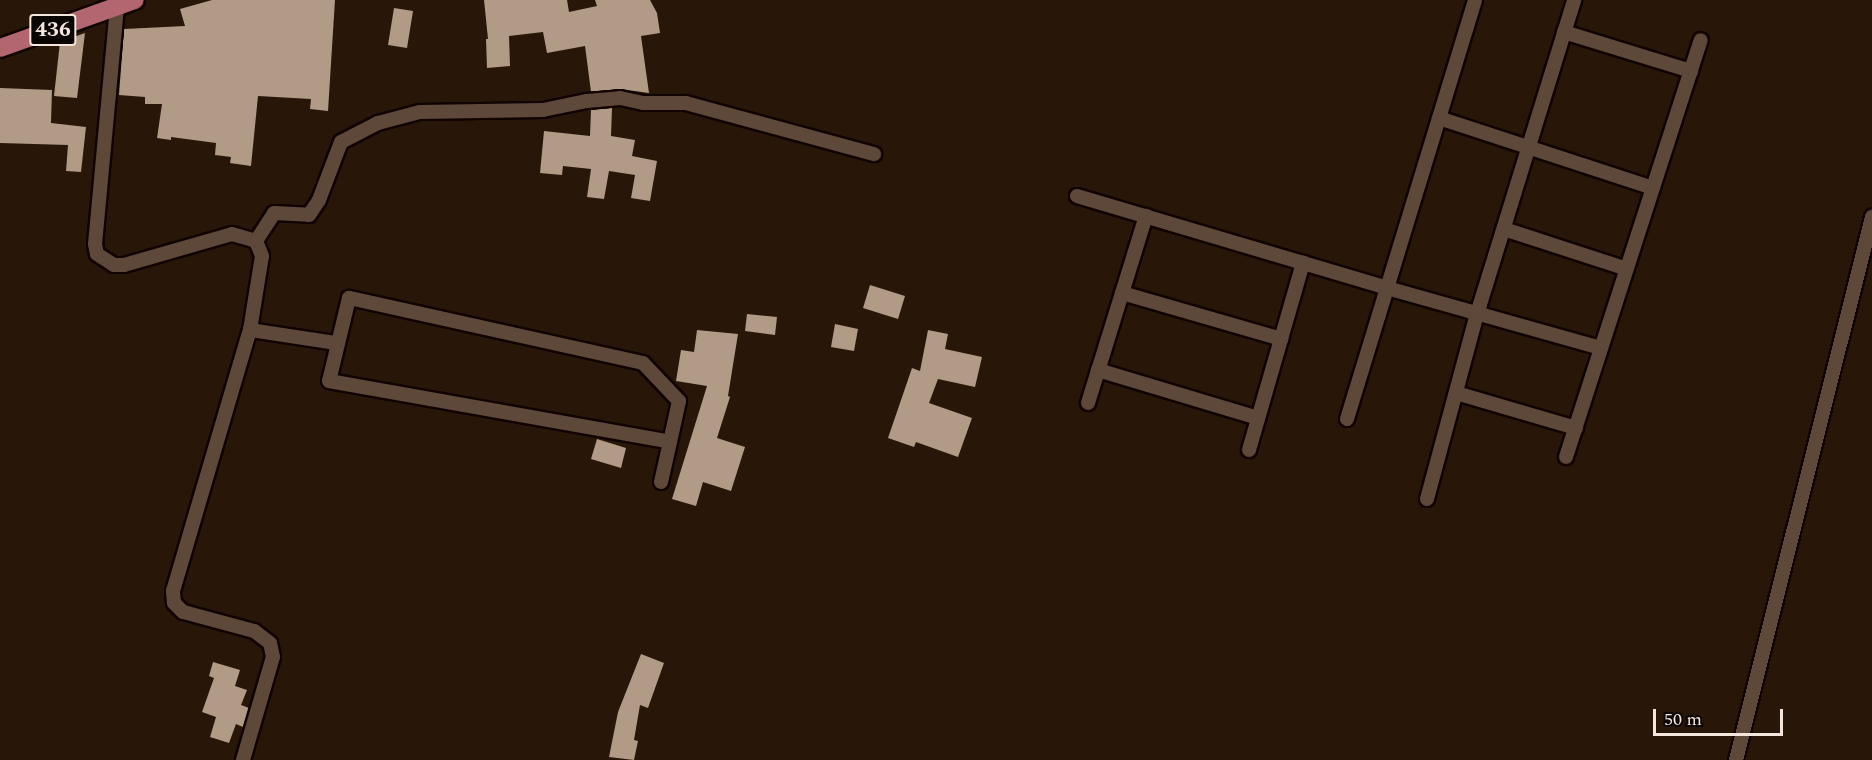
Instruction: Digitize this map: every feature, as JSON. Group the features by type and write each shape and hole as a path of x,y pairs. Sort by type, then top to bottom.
{"main road":[{"name":"436","path":"0,48 135,0"}],"street":[{"path":"1347,419 1475,0"},
{"path":"1427,499 1478,314 1574,0"},
{"path":"117,6 95,244 97,254 114,265 123,265 232,234 256,241"},
{"path":"1564,32 1691,70"},
{"path":"1566,457 1701,40"},
{"path":"256,241 274,213 309,215 319,200 341,142 378,123 420,112 543,110 587,101 620,98 644,103 686,103 874,154"},
{"path":"1439,118 1653,188"},
{"path":"1077,196 1387,288 1600,348"},
{"path":"1088,403 1146,216"},
{"path":"1736,760 1872,217"},
{"path":"1504,229 1627,268"},
{"path":"243,760 273,657 270,642 254,632 183,612 174,603 173,591 250,330 262,256 256,241"},
{"path":"1249,450 1303,263"},
{"path":"1122,293 1281,339"},
{"path":"661,482 670,442 679,401 643,363 349,298 336,343 329,381 670,442"},
{"path":"250,330 336,343"},
{"path":"1098,370 1258,418"},
{"path":"1456,393 1576,428"}],"building":[{"path":"212,0 335,0 328,111 310,109 311,99 258,96 251,166 230,163 231,157 215,155 216,143 171,137 171,140 157,138 162,104 145,104 145,97 119,95 124,29 185,26 180,9"},
{"path":"484,0 567,0 569,12 597,6 595,0 650,0 657,13 660,33 641,36 649,93 620,89 591,92 585,46 547,53 543,32 509,36 510,66 487,68 486,39 488,39"},
{"path":"394,8 413,11 407,48 388,45"},
{"path":"85,33 77,98 54,96 60,42"},
{"path":"0,88 52,90 51,123 86,127 81,172 66,171 68,145 0,143"},
{"path":"612,108 611,136 635,140 632,156 657,161 650,201 631,198 635,175 609,171 604,199 587,197 591,169 563,166 562,175 540,173 544,131 590,136 591,110"},
{"path":"870,285 905,296 898,319 863,308"},
{"path":"747,314 777,317 775,335 745,331"},
{"path":"835,324 858,329 854,351 831,347"},
{"path":"697,330 738,334 728,396 730,397 717,438 745,447 731,491 703,482 696,506 672,499 707,386 676,381 681,350 694,352"},
{"path":"928,330 948,334 945,349 982,357 975,387 938,379 929,403 972,418 958,457 916,442 914,447 888,438 912,368 920,371"},
{"path":"597,439 626,448 621,468 591,459"},
{"path":"641,654 664,663 648,708 640,705 634,740 638,741 634,760 609,757 618,712"},
{"path":"213,662 240,670 235,686 247,690 241,705 249,708 243,727 236,724 229,743 210,737 216,717 202,712 214,678 209,676"}]}
